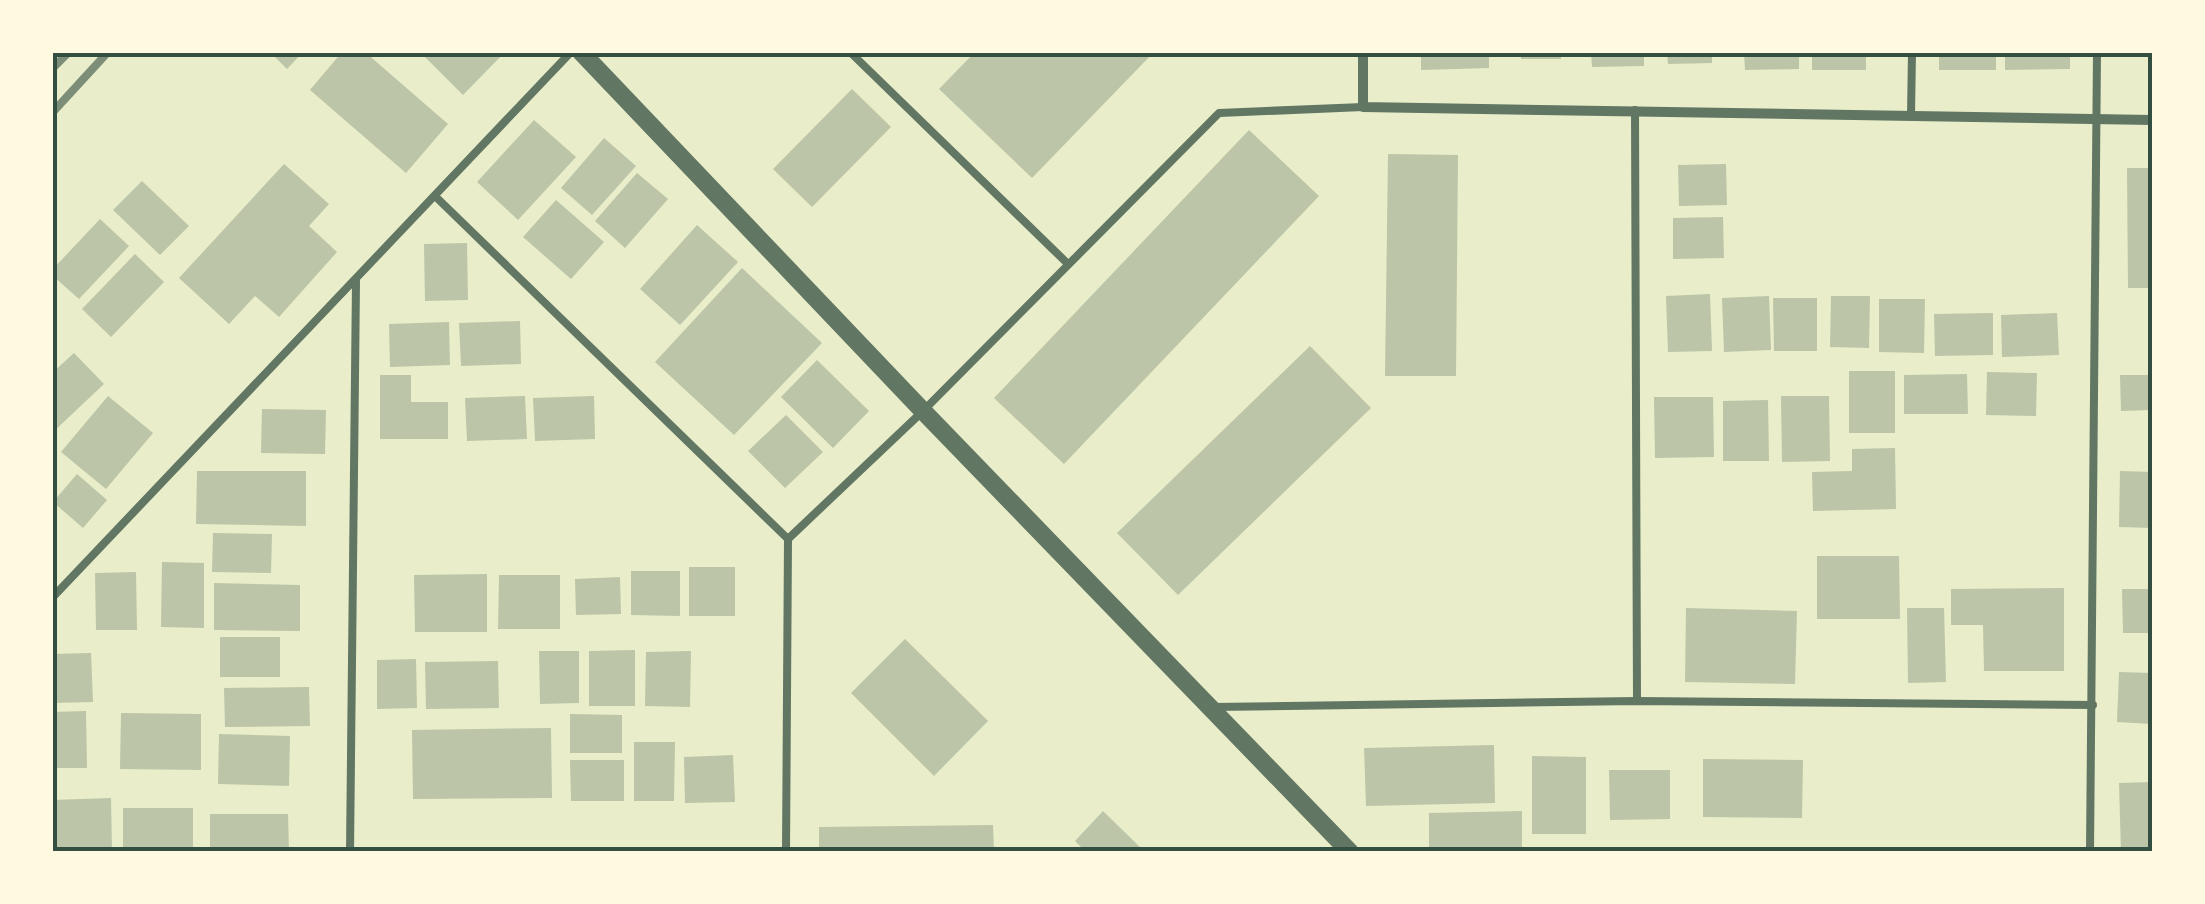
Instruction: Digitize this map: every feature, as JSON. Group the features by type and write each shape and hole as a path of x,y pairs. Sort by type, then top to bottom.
{"street":[{"path":"581,52 1350,852"},
{"path":"1363,52 1363,107 2152,120"}],"lane":[{"path":"52,598 571,52"},
{"path":"850,52 1068,264"},
{"path":"1911,115 1912,52"},
{"path":"2090,852 2097,52"},
{"path":"788,539 923,412 1219,113 1363,107"},
{"path":"1635,110 1637,701"},
{"path":"436,196 788,539 786,852"},
{"path":"350,852 356,279"},
{"path":"1208,707 1637,701 2093,705"}],"building":[{"path":"270,52 303,52 287,69"},
{"path":"342,52 365,52 448,124 406,173 310,90"},
{"path":"420,52 505,52 463,95"},
{"path":"975,52 1154,52 1032,178 939,89"},
{"path":"1421,52 1489,52 1489,68 1421,70"},
{"path":"1521,52 1561,52 1561,59 1521,59"},
{"path":"1591,52 1644,52 1644,66 1592,67"},
{"path":"1667,52 1712,52 1712,63 1668,64"},
{"path":"1744,52 1799,52 1799,69 1745,70"},
{"path":"1812,52 1866,52 1866,70 1812,70"},
{"path":"1939,52 1996,52 1996,70 1939,70"},
{"path":"2005,52 2070,52 2070,69 2005,70"},
{"path":"852,89 891,127 812,207 773,169"},
{"path":"534,120 576,157 518,220 477,182"},
{"path":"1249,130 1319,196 1064,464 994,398"},
{"path":"604,138 636,166 592,215 561,188"},
{"path":"1388,154 1458,155 1456,376 1385,376"},
{"path":"284,164 329,204 309,226 337,252 279,317 255,296 229,324 179,278"},
{"path":"1726,164 1727,205 1679,206 1678,165"},
{"path":"2127,168 2152,168 2152,288 2128,288"},
{"path":"637,173 668,199 625,248 595,221"},
{"path":"142,181 189,226 160,255 113,210"},
{"path":"556,200 604,242 571,279 523,237"},
{"path":"1723,217 1724,258 1673,259 1673,218"},
{"path":"100,219 129,246 79,299 52,275 52,270"},
{"path":"697,225 738,262 680,325 640,289"},
{"path":"467,243 468,300 425,301 424,244"},
{"path":"135,254 164,282 111,337 82,309"},
{"path":"742,268 822,343 734,435 655,362"},
{"path":"1710,294 1712,351 1668,352 1666,296"},
{"path":"1769,296 1771,350 1724,352 1722,298"},
{"path":"1831,296 1870,296 1869,348 1830,347"},
{"path":"1773,298 1817,298 1817,351 1774,351"},
{"path":"1879,299 1925,299 1924,353 1879,352"},
{"path":"1993,313 1993,355 1935,356 1934,314"},
{"path":"2057,313 2059,355 2002,357 2001,315"},
{"path":"520,321 521,364 461,366 459,323"},
{"path":"449,322 450,365 390,367 389,324"},
{"path":"1310,346 1371,408 1178,595 1117,533"},
{"path":"74,353 104,384 52,433 52,373"},
{"path":"817,360 869,411 833,448 781,397"},
{"path":"1849,371 1895,371 1895,433 1849,433"},
{"path":"1987,372 2037,373 2036,416 1986,415"},
{"path":"1967,374 1968,414 1904,414 1904,375"},
{"path":"380,375 411,375 411,402 448,402 448,439 380,439"},
{"path":"2120,375 2152,375 2152,410 2121,411"},
{"path":"108,396 153,433 106,489 61,452"},
{"path":"525,396 527,439 467,441 465,398"},
{"path":"594,396 595,439 535,441 533,398"},
{"path":"1781,396 1829,396 1830,461 1782,462"},
{"path":"1654,397 1713,397 1714,457 1655,458"},
{"path":"1768,400 1769,461 1723,461 1723,401"},
{"path":"262,409 326,410 325,454 261,453"},
{"path":"786,415 823,452 785,488 748,451"},
{"path":"1895,448 1896,509 1813,511 1812,472 1852,471 1852,449"},
{"path":"197,471 306,471 306,526 196,524"},
{"path":"2120,471 2152,472 2152,528 2119,527"},
{"path":"77,474 107,500 83,528 53,502"},
{"path":"213,533 272,534 271,573 212,572"},
{"path":"1817,556 1899,556 1900,619 1817,619"},
{"path":"162,562 204,563 204,628 161,627"},
{"path":"689,567 735,567 735,616 689,616"},
{"path":"631,571 680,571 680,616 631,615"},
{"path":"136,572 137,630 96,630 95,573"},
{"path":"487,574 487,632 415,632 414,575"},
{"path":"499,575 560,575 560,629 498,629"},
{"path":"620,577 621,614 576,615 575,579"},
{"path":"214,583 300,585 300,631 214,630"},
{"path":"2064,588 2064,671 1984,671 1983,625 1951,625 1951,589"},
{"path":"2122,589 2152,589 2152,633 2123,633"},
{"path":"1686,608 1797,611 1795,684 1685,682"},
{"path":"1907,608 1944,608 1946,682 1908,683"},
{"path":"220,637 280,637 280,677 220,677"},
{"path":"905,639 988,721 934,776 851,693"},
{"path":"635,650 635,706 589,706 589,651"},
{"path":"539,651 579,651 579,703 540,704"},
{"path":"691,651 690,707 645,706 646,652"},
{"path":"91,653 93,702 52,703 52,654"},
{"path":"416,659 417,708 377,709 377,660"},
{"path":"498,661 499,708 426,709 425,662"},
{"path":"2119,672 2152,673 2152,724 2117,722"},
{"path":"309,687 310,726 225,727 224,688"},
{"path":"86,711 87,768 52,768 52,712"},
{"path":"121,713 201,714 201,770 120,769"},
{"path":"570,714 622,715 622,753 570,753"},
{"path":"551,728 552,798 413,799 412,730"},
{"path":"219,734 290,736 289,786 218,784"},
{"path":"634,742 675,742 674,801 634,801"},
{"path":"1494,745 1495,803 1366,806 1364,748"},
{"path":"733,755 735,802 685,803 684,757"},
{"path":"1532,756 1586,757 1586,834 1532,834"},
{"path":"1703,759 1803,760 1802,818 1703,817"},
{"path":"570,760 624,760 624,801 571,801"},
{"path":"1609,770 1670,770 1670,819 1610,820"},
{"path":"2152,782 2152,852 2121,852 2119,783"},
{"path":"111,798 112,852 52,852 52,800"},
{"path":"123,808 193,808 193,852 123,852"},
{"path":"1103,811 1145,852 1086,852 1075,841"},
{"path":"1522,811 1522,852 1429,852 1429,813"},
{"path":"210,814 288,814 289,852 210,852"},
{"path":"993,825 994,852 819,852 819,827"}],"railway":[{"path":"52,69 69,52"},
{"path":"52,113 108,52"}]}
